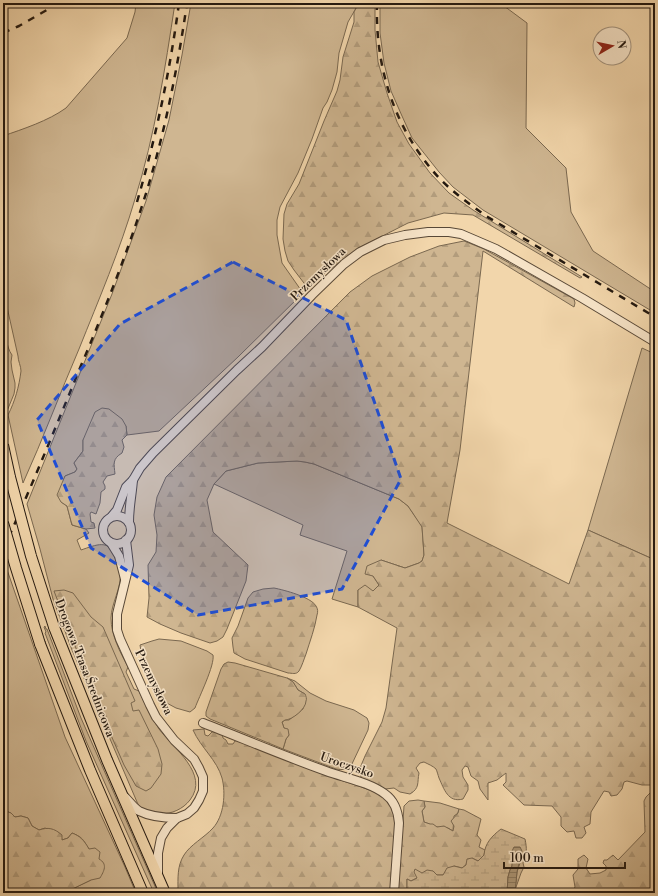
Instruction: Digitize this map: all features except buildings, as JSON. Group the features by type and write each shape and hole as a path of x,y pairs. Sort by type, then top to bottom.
{"main road":[{"name":"Drogowa Trasa Średnicowa","path":"3,445 30,556 54,627 107,760 165,893"},
{"path":"3,523 40,644 90,770 143,893"}],"street":[{"name":"Przemysłowa","path":"112,516 117,510 126,487 153,453 262,347 344,264 360,252 384,240 428,232 449,232 461,234 502,253 582,298 655,342"},
{"name":"Przemysłowa","path":"129,522 129,506 133,480"},
{"path":"117,515 129,522 131,532 126,540 119,544 111,543 104,538 102,530 108,518 117,515"},
{"name":"Przemysłowa","path":"126,540 130,565 117,614 117,630 156,717 174,740 194,759 203,777 203,791 194,808 187,814 177,818 167,828 161,838 158,853 158,876"},
{"name":"Przemysłowa","path":"111,543 119,556 125,580"},
{"name":"Uroczysko","path":"204,723 326,771 376,788 386,794 395,805 398,812 399,823 399,841 394,893"},
{"path":"122,794 138,810 150,815 164,818 177,818"}],"highlighted area":[{"path":"233,262 346,320 401,479 342,589 198,615 91,548 37,420 120,324"}],"green space":[{"path":"136,3 175,3 154,126 135,199 116,256 38,450 23,483 8,415 19,383 21,367 18,360 3,289 3,136 43,121 66,108 127,38 135,12"},
{"path":"191,3 359,3 348,22 339,53 337,72 332,90 323,108 298,173 280,207 277,220 277,235 282,263 303,293 238,357 159,431 127,435 126,426 109,409 83,440 83,451 74,463 77,469 75,472 65,476 61,502 67,506 72,525 86,529 89,533 77,540 81,550 97,545 106,545 113,552 119,567 120,578 111,613 111,624 116,643 128,667 126,672 134,689 139,691 159,729 187,762 193,771 196,781 195,790 190,800 184,806 169,813 160,814 147,811 140,807 137,802 72,650 53,599 27,504 112,294 146,201 169,120"},
{"path":"359,3 375,3 375,30 378,62 387,93 397,122 409,144 430,173 449,193 473,210 582,277 580,278 473,215 444,213 408,223 357,249 307,287 288,261 283,239 284,214 287,204 299,184 337,91 343,57 354,22 354,12"},
{"path":"380,3 500,3 527,23 526,128 566,168 571,212 593,251 655,292 655,313 483,210 453,187 439,172 412,138 391,91 384,63 380,33"},
{"path":"464,241 484,249 574,299 575,303 574,307 483,251 460,450 447,523 569,584 588,530 655,560 655,785 642,785 627,781 624,782 622,789 617,795 611,796 609,792 604,791 591,812 590,824 584,827 586,833 582,838 576,838 574,831 567,832 561,826 561,817 552,806 524,805 503,785 506,782 506,773 497,780 488,783 488,800 480,789 478,781 471,776 468,767 465,766 462,770 463,777 468,785 468,790 463,799 458,800 447,794 436,769 424,762 420,763 416,768 419,773 418,785 410,794 400,792 394,788 385,789 361,778 360,768 382,722 386,708 397,628 358,607 358,590 365,585 373,591 379,585 373,576 365,574 367,566 381,560 405,568 422,561 424,555 422,527 408,506 399,499 314,464 305,462 258,463 226,471 214,484 207,500 213,532 248,565 246,581 223,637 210,643 181,633 147,617 149,598 148,565 156,552 157,535 154,515 157,497 166,477 350,292 372,276 410,257 439,246"},
{"path":"3,323 7,344 12,355 11,362 15,383 14,394 7,411 3,391"},
{"path":"642,348 655,354 655,560 588,530"},
{"path":"102,408 109,409 122,419 126,426 127,435 122,440 124,447 122,453 114,462 115,474 107,476 103,482 105,489 101,492 100,503 96,514 91,512 90,514 91,522 94,523 95,528 86,529 72,525 67,506 61,502 57,495 65,476 75,472 77,469 74,463 83,451 83,440 95,412"},
{"path":"297,461 314,464 399,499 408,506 422,526 424,555 422,561 405,568 381,560 373,576 379,585 373,592 358,590 358,607 332,599 347,551 300,535 303,525 214,484 226,471 258,463"},
{"path":"4,561 65,737 136,893 64,893 91,880 99,859 79,836 72,833 68,838 62,840 59,833 45,828 39,830 32,826 28,818 21,816 15,817 11,813 3,810"},
{"path":"274,588 290,592 309,600 316,606 318,613 302,665 299,671 295,673 288,673 245,659 234,653 232,638 248,598 253,592"},
{"path":"64,590 73,593 91,617 103,627 135,701 131,703 133,711 139,710 158,749 162,764 161,774 151,788 146,791 136,786 124,765 87,677 54,591"},
{"path":"45,626 81,718 158,893 154,893 86,741 45,633"},
{"path":"159,639 181,641 207,651 213,655 212,666 206,681 195,708 190,712 176,708 163,701 154,692 143,665 140,645"},
{"path":"228,662 287,678 293,682 298,690 305,694 306,700 301,711 295,716 282,722 284,728 288,729 289,735 283,749 206,716 206,712 221,669 224,664"},
{"path":"287,678 295,681 310,693 326,701 354,710 367,718 369,723 368,730 351,766 340,770 336,769 283,749 289,735 282,722 289,720 303,709 305,694 298,690 293,682"},
{"path":"204,729 205,735 208,736 212,732 217,731 222,734 223,738 228,744 233,744 237,740 371,791 385,798 391,806 396,823 391,893 178,893 178,872 182,859 190,848 213,828 222,811 224,790 220,772 193,730"},
{"path":"655,788 655,893 572,893 575,887 573,875 578,869 578,859 584,855 588,859 586,868 590,874 600,873 606,870 606,866 603,863 604,860 607,860 613,855 618,860 645,832 644,801"},
{"path":"409,801 424,801 425,807 422,811 424,822 433,824 437,827 444,826 453,831 454,826 451,821 458,813 459,809 481,819 477,835 481,840 479,847 485,850 484,855 478,861 472,858 462,868 454,866 443,875 437,875 433,871 411,881 407,879 407,893 398,893 404,806"},
{"path":"424,801 440,803 459,809 458,813 454,816 453,831 448,828 437,827 424,822 422,811 425,807"},
{"path":"3,810 11,813 15,817 21,816 28,818 32,826 39,830 48,828 56,831 62,835 62,840 68,838 72,833 80,837 89,849 95,848 100,852 99,859 104,863 104,868 100,878 91,880 64,893 3,893"},
{"path":"501,829 525,839 526,851 523,863 524,867 515,890 517,872 520,863 513,859 508,877 507,893 407,893 407,879 411,881 417,878 414,872 415,869 422,873 427,870 433,871 437,875 443,875 447,868 454,866 462,868 466,865 467,859 472,858 478,861 484,855 490,840"}],"shaded area":[{"path":"514,847 520,847 522,851 517,872 515,893 507,893 508,877 512,866 512,851"}],"railway":[{"path":"3,33 19,26 59,3"},
{"path":"137,202 162,104 179,3"},
{"path":"3,550 98,324 125,256 141,210 166,119 180,49 187,3"},
{"path":"377,3 377,28 380,52 384,75 391,98 411,141 441,180 457,195 486,216 655,317"}]}
